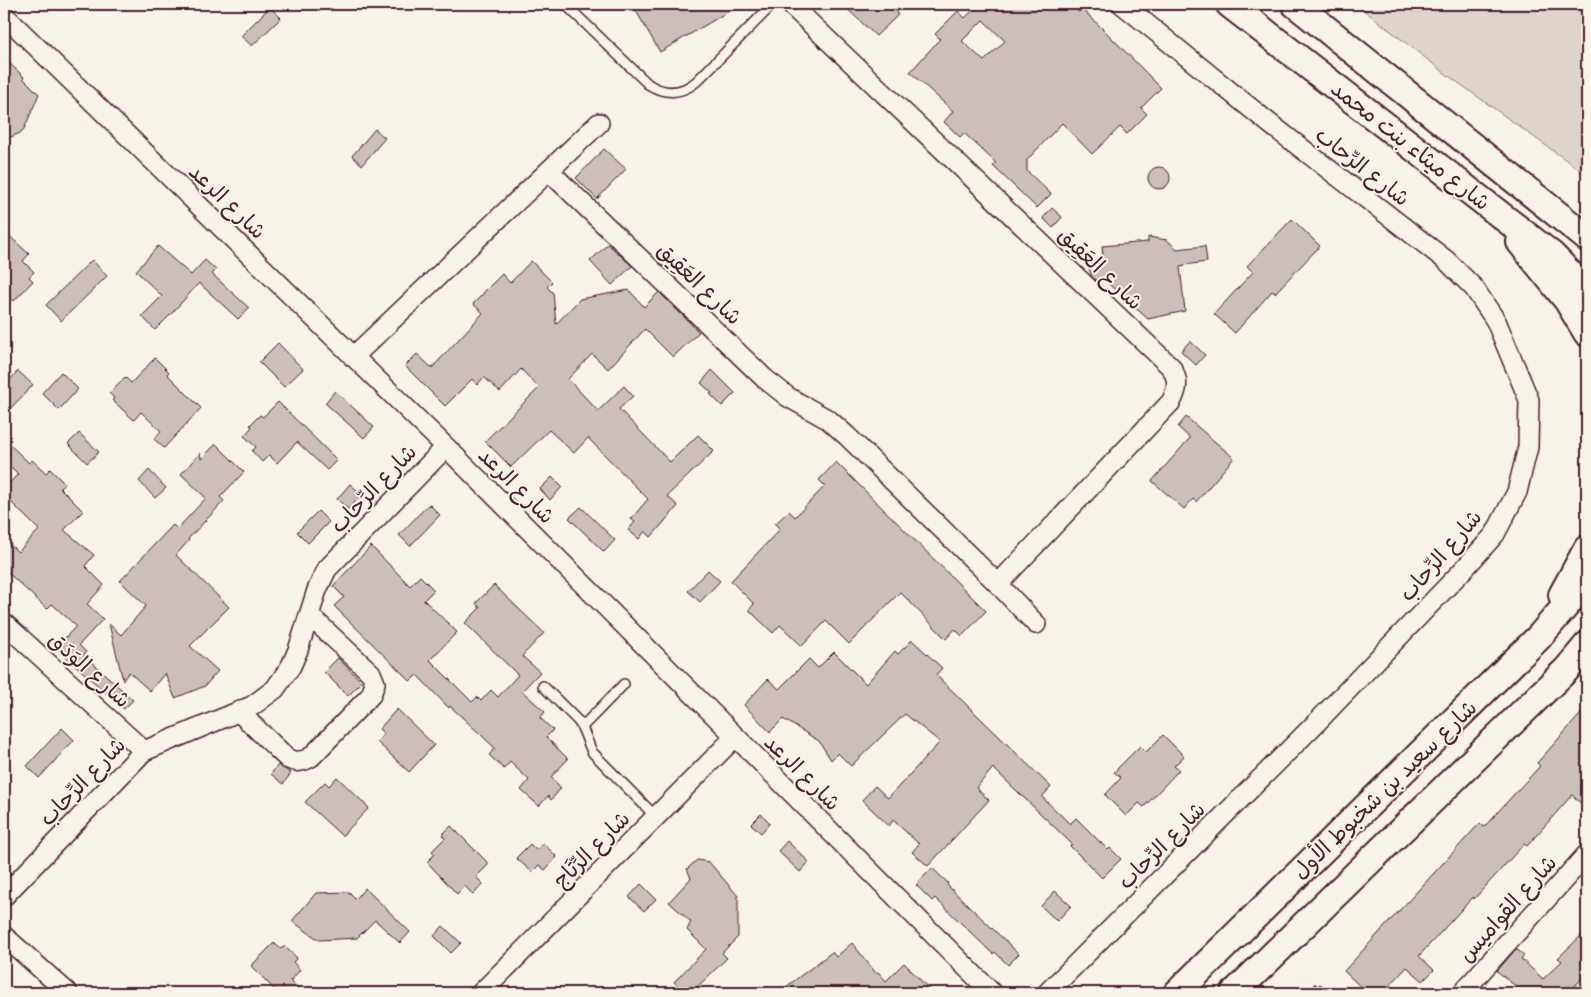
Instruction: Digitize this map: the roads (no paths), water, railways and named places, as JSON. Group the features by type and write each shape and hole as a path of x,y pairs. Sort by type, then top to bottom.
{"main road":[{"name":"شارع ميثاء بنت محمد","path":"1229,4 1552,255 1587,292"},
{"name":"شارع ميثاء بنت محمد","path":"1295,4 1587,238"},
{"path":"1524,186 1587,220"},
{"path":"1497,211 1567,300 1587,333"},
{"path":"1539,637 1587,548"},
{"name":"شارع سعيد بن شخبوط الأول","path":"1177,993 1539,637 1587,581"},
{"name":"شارع سعيد بن شخبوط الأول","path":"1234,993 1577,663 1587,645"}],"street":[{"name":"شارع العَقِيق","path":"790,4 1172,367 1176,376 1178,385 1176,394 1171,402 998,584"},
{"name":"شارع الرِّحاب","path":"1047,993 1318,721 1464,569 1495,534 1517,492 1528,447 1529,400 1496,321 1474,288 1447,261 1269,123 1122,4"},
{"name":"شارع الرعد","path":"4,15 446,448 992,993"},
{"path":"353,357 599,123"},
{"name":"شارع العَقِيق","path":"550,171 764,378 788,397 829,420 998,584 1036,624"},
{"name":"شارع الرِّحاب","path":"4,896 144,751 239,712 264,699 275,689 284,678 298,650 319,585 327,569 446,448"},
{"path":"239,712 288,759 293,762 300,762 311,757 371,695 375,683 371,673 309,615"},
{"name":"شارع الوَدَق","path":"4,623 144,751"},
{"name":"شارع الرِّتَاج","path":"481,993 735,738"},
{"name":"شارع القواميس","path":"1462,993 1587,854"},
{"path":"4,936 68,993"}],"lane":[{"path":"565,4 648,84 663,91 672,92 685,89 697,81 774,4"},
{"path":"582,727 624,684"},
{"path":"544,686 582,727 587,744 593,754 656,817"}]}
